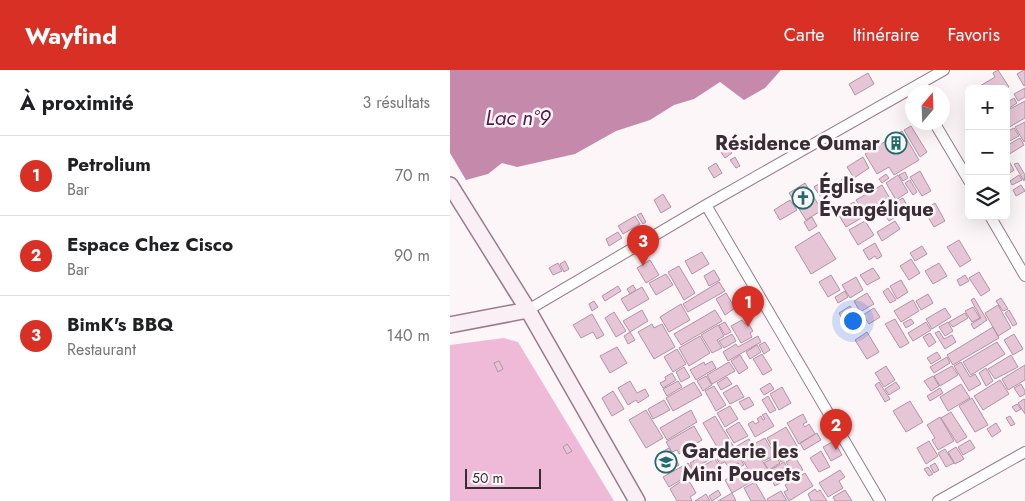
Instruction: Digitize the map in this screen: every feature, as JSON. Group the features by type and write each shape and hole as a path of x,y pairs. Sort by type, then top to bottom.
{"street":[{"path":"922,85 944,70"},
{"path":"450,325 528,310 706,205 905,96"},
{"path":"939,130 965,175"},
{"path":"450,185 528,310 637,501"},
{"path":"706,205 880,501"},
{"path":"992,220 1025,276"},
{"path":"938,501 1025,452"}],"shaded area":[{"path":"504,338 518,342 614,501 450,501 450,345"}],"water":[{"name":"Lac n°9","path":"450,70 781,70 765,88 744,100 720,82 694,99 674,105 650,120 616,131 575,154 517,167 502,163 488,174 466,180 450,153"}],"building":[{"path":"998,70 1008,85 982,85 995,77 993,73"},
{"path":"1024,70 1025,85 1024,86 1017,74"},
{"path":"868,73 874,84 855,95 849,84"},
{"path":"1025,88 1025,97 1018,101 1014,94"},
{"path":"1014,98 1017,103 1010,107 1010,100"},
{"path":"1025,101 1025,118 1010,127 1010,109"},
{"path":"1025,122 1025,141 1024,142 1015,127"},
{"path":"1014,128 1019,136 1010,141 1010,130"},
{"path":"904,130 913,130 927,152 920,157"},
{"name":"Résidence Oumar","path":"902,131 919,160 894,175 889,167 877,174 865,154"},
{"path":"1020,138 1024,145 1010,154 1010,144"},
{"path":"726,143 732,153 725,158 718,148"},
{"path":"735,157 740,166 736,168 730,160"},
{"path":"863,157 869,168 854,178 847,167"},
{"path":"716,163 722,173 714,178 708,168"},
{"path":"1010,163 1014,170 1010,173"},
{"path":"1018,163 1025,175 1024,181 1014,164"},
{"path":"920,171 931,191 922,196 910,177"},
{"path":"905,172 908,178 903,181 899,175"},
{"path":"886,174 889,178 882,183 879,179"},
{"path":"898,175 908,192 896,200 886,183"},
{"path":"1019,175 1022,180 1012,185 1010,181"},
{"path":"848,176 857,190 849,194 841,180"},
{"path":"829,177 835,187 820,196 814,187"},
{"path":"910,180 917,192 913,195 905,183"},
{"name":"Église Évangélique","path":"805,183 818,204 821,203 824,209 806,220 789,193"},
{"path":"882,185 889,197 864,212 856,200"},
{"path":"1021,185 1025,191 1016,196 1013,190"},
{"path":"836,188 839,194 832,198 828,192"},
{"path":"663,194 671,207 661,213 654,200"},
{"path":"903,198 909,209 889,221 882,210"},
{"path":"790,200 797,210 780,220 774,210"},
{"path":"854,202 863,217 846,227 837,212"},
{"path":"935,203 945,221 934,227 924,210"},
{"path":"641,213 646,222 643,224 637,215"},
{"path":"635,216 640,224 623,234 618,226"},
{"path":"812,217 817,226 809,231 804,222"},
{"path":"865,221 874,235 858,245 849,230"},
{"path":"895,221 900,229 882,241 877,232"},
{"path":"618,232 622,238 609,246 606,239"},
{"path":"819,232 836,259 811,274 795,247"},
{"path":"959,240 971,260 960,267 947,247"},
{"path":"875,243 882,256 877,259 875,256 869,260 863,250"},
{"path":"922,246 927,254 915,261 910,253"},
{"path":"702,252 709,264 692,274 685,261"},
{"path":"911,259 920,273 909,280 900,266"},
{"path":"650,260 659,275 646,283 637,268"},
{"path":"565,261 569,269 564,272 560,264"},
{"path":"558,263 562,271 553,275 549,268"},
{"path":"939,263 947,276 933,284 925,271"},
{"path":"679,266 695,293 684,300 668,272"},
{"path":"873,268 880,278 867,285 860,275"},
{"path":"714,270 720,280 709,286 704,276"},
{"path":"979,272 990,290 981,296 969,278"},
{"path":"666,274 673,285 656,295 649,283"},
{"path":"831,275 840,290 828,297 819,282"},
{"path":"965,275 969,281 960,286 957,280"},
{"path":"856,277 863,290 850,298 842,285"},
{"path":"901,280 908,292 897,299 890,286"},
{"path":"719,282 725,291 688,312 683,304"},
{"path":"633,285 636,290 630,294 627,289"},
{"path":"618,286 621,291 605,301 602,296"},
{"path":"642,287 649,299 628,311 621,299"},
{"path":"888,288 896,300 890,303 883,292"},
{"path":"845,291 848,297 838,303 835,297"},
{"path":"726,293 735,308 725,315 716,299"},
{"path":"867,293 874,304 860,312 854,301"},
{"path":"928,294 933,303 921,310 916,301"},
{"path":"974,298 987,320 974,329 971,324 981,318 971,300"},
{"path":"1001,298 1008,309 1003,311 996,301"},
{"path":"913,300 919,311 901,322 894,311"},
{"path":"594,301 598,307 592,311 589,304"},
{"path":"681,304 690,320 669,332 660,317"},
{"path":"998,305 1011,328 998,336 985,313"},
{"path":"850,306 860,322 848,330 839,313"},
{"path":"973,307 980,318 972,322 965,311"},
{"path":"874,308 880,317 869,324 863,315"},
{"path":"945,308 951,317 932,329 926,319"},
{"path":"642,310 648,321 630,332 623,321"},
{"path":"715,310 722,321 681,345 674,334"},
{"path":"1009,310 1017,324 1013,326 1005,313"},
{"path":"614,312 626,331 616,337 605,318"},
{"path":"965,313 968,318 953,327 949,322"},
{"path":"592,314 604,335 597,339 593,332 581,338 573,325"},
{"path":"895,319 909,343 900,348 885,324"},
{"path":"911,319 914,323 906,328 903,323"},
{"path":"742,320 745,324 748,323 753,331 750,333 752,337 741,343 731,326"},
{"path":"725,322 731,332 725,335 719,325"},
{"path":"926,322 931,330 913,341 908,333"},
{"path":"948,322 953,331 945,336 939,327"},
{"path":"652,324 654,328 662,324 675,347 654,359 638,332"},
{"path":"718,325 724,336 717,340 722,348 712,353 701,335"},
{"path":"993,327 999,338 953,365 947,355"},
{"path":"939,331 944,339 952,335 956,342 945,349 935,333"},
{"path":"630,332 635,340 628,344 624,336"},
{"path":"867,332 879,352 867,359 855,340"},
{"path":"930,333 936,342 929,347 923,337"},
{"path":"732,334 736,341 724,348 719,341"},
{"path":"1014,334 1023,349 1013,355 1004,340"},
{"path":"700,336 710,353 689,366 679,348"},
{"path":"758,336 761,342 728,361 723,352 736,344 738,347"},
{"path":"765,342 770,350 764,354 759,345"},
{"path":"997,342 1005,354 971,375 963,362"},
{"path":"757,345 761,352 750,359 746,352"},
{"path":"617,347 627,363 610,373 600,356"},
{"path":"677,349 686,364 673,372 664,357"},
{"path":"937,352 941,358 931,364 927,358"},
{"path":"762,354 772,370 763,375 753,359"},
{"path":"740,355 748,368 739,374 731,361"},
{"path":"1011,355 1018,367 995,379 988,369"},
{"path":"947,357 950,363 934,373 930,367"},
{"path":"499,361 503,369 498,372 494,363"},
{"path":"712,361 716,368 696,380 690,370 704,362 705,365"},
{"path":"729,362 735,371 712,384 707,375"},
{"path":"961,362 970,377 975,374 981,384 969,391 954,366"},
{"path":"1025,365 1025,380 1008,390 1002,379"},
{"path":"886,366 895,380 884,387 875,373"},
{"path":"952,366 958,375 940,386 934,376"},
{"path":"684,367 690,377 681,382 676,372"},
{"path":"986,368 993,381 986,386 979,373"},
{"path":"672,373 676,380 663,388 660,383 666,380 665,377"},
{"path":"706,376 712,385 703,391 697,381"},
{"path":"933,376 939,386 931,391 924,381"},
{"path":"727,377 732,384 721,390 717,383"},
{"path":"1000,380 1009,394 983,410 974,396"},
{"path":"630,381 637,393 645,389 649,396 638,403 636,400 628,405 618,388"},
{"path":"678,381 682,387 667,396 663,389"},
{"path":"694,382 702,395 673,411 666,398"},
{"path":"879,382 890,399 885,402 875,385"},
{"path":"896,382 900,388 889,395 885,389"},
{"path":"770,383 774,389 764,395 760,389"},
{"path":"961,384 970,398 948,411 940,397"},
{"path":"1021,384 1025,394 1020,397 1014,388"},
{"path":"737,385 744,397 730,404 723,393"},
{"path":"714,386 726,405 716,411 705,391"},
{"path":"782,387 791,403 779,410 770,394"},
{"path":"940,388 943,393 930,401 927,396"},
{"path":"613,391 624,409 612,416 602,398"},
{"path":"768,396 776,410 770,413 762,400"},
{"path":"749,397 754,405 744,410 739,402"},
{"path":"972,398 988,425 975,432 959,406"},
{"path":"664,400 670,410 653,419 648,409"},
{"path":"1025,400 1025,414 1018,403"},
{"path":"910,401 923,422 906,432 893,411"},
{"path":"1017,404 1021,409 1016,412 1012,407"},
{"path":"730,406 738,419 725,427 717,413"},
{"path":"646,410 663,438 646,448 629,420"},
{"path":"691,410 697,422 667,440 660,428"},
{"path":"951,412 967,437 957,443 941,418"},
{"path":"766,413 774,426 755,437 748,424 753,421 755,424 759,422 757,419 761,416 763,420 765,419 762,415"},
{"path":"803,414 807,422 803,424 805,427 809,424 815,434 799,444 787,423"},
{"path":"715,416 734,447 728,451 727,448 720,452 703,423"},
{"path":"1010,416 1015,424 1011,426 1006,418"},
{"path":"940,417 954,441 938,450 932,440 935,438 927,425"},
{"path":"739,422 748,436 734,443 726,430"},
{"path":"996,423 1001,431 992,437 987,429"},
{"path":"694,426 702,440 679,454 677,450 672,452 666,442"},
{"path":"786,427 800,451 781,462 767,438"},
{"path":"817,433 821,440 804,450 800,443"},
{"path":"765,438 775,455 764,461 754,444"},
{"path":"749,439 768,470 754,479 735,447"},
{"path":"970,440 975,448 963,455 958,447"},
{"path":"834,441 842,455 831,461 823,447"},
{"path":"929,441 938,456 926,464 917,448"},
{"path":"567,444 572,451 567,454 563,447"},
{"path":"956,447 964,459 955,464 948,452"},
{"path":"669,448 679,465 668,471 658,454"},
{"path":"735,449 744,465 740,467 738,463 729,468 725,462 720,464 717,459"},
{"path":"945,449 954,463 946,467 938,453"},
{"path":"703,450 705,452 709,450 714,457 693,469 690,463 694,461 692,457"},
{"path":"821,451 830,467 819,472 810,458"},
{"path":"776,456 780,463 769,470 764,463"},
{"path":"795,457 803,470 794,475 786,462"},
{"path":"715,459 720,467 703,477 701,474 697,476 694,471"},
{"path":"784,462 793,476 775,486 767,472"},
{"path":"688,463 694,472 669,487 663,477"},
{"path":"935,463 939,470 934,473 930,466"},
{"path":"928,467 933,474 929,476 924,469"},
{"path":"746,468 754,480 732,493 725,480"},
{"path":"840,470 845,477 839,481 843,488 828,497 819,483"},
{"path":"805,473 813,486 789,501 784,492 788,490 785,485"},
{"path":"687,477 696,493 690,497 691,501 677,501 670,489"},
{"path":"755,482 766,501 751,501 744,488"},
{"path":"815,489 817,492 820,490 827,501 811,501 808,494"},
{"path":"718,490 721,495 712,501 709,496"},
{"path":"845,490 852,501 835,501 833,497"},
{"path":"781,491 787,501 768,501 767,499"},
{"path":"732,493 736,501 718,501"},
{"path":"706,494 710,501 695,501"}],"place":[{"name":"Résidence Oumar","path":"896,143"},
{"name":"Église Évangélique","path":"803,198"},
{"name":"BimK's BBQ","path":"643,266"},
{"name":"Petrolium","path":"748,327"},
{"name":"Espace Chez Cisco","path":"836,450"},
{"name":"Garderie les Mini Poucets","path":"666,462"}]}
